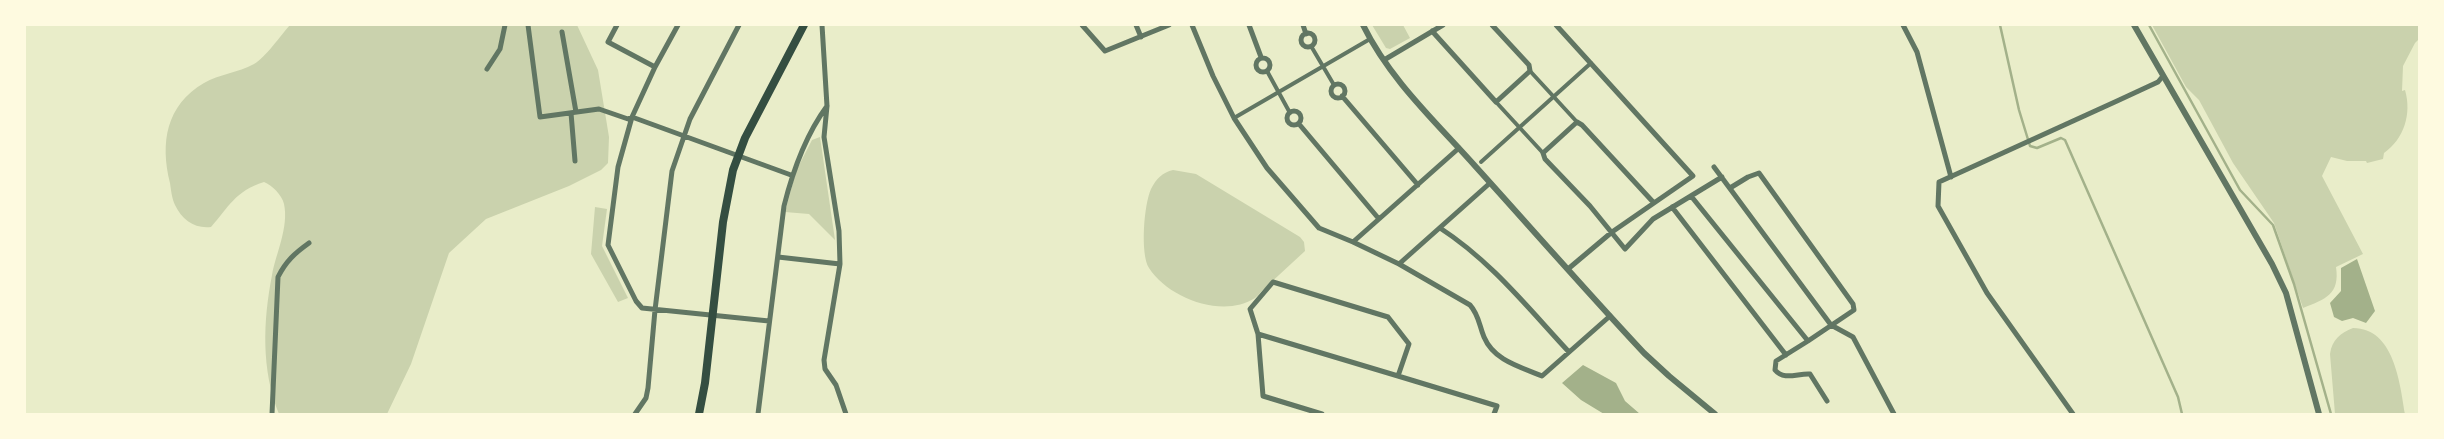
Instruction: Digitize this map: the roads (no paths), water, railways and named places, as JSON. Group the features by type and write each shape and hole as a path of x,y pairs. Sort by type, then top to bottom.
{"main road":[{"path":"699,414 705,383 725,206 737,156 804,25"}],"street":[{"path":"487,69 500,49 504,25"},
{"path":"528,25 540,117 599,109 628,119 632,117 791,175"},
{"path":"617,25 608,42 655,67"},
{"path":"678,25 655,67 632,117 618,167 608,245 636,301 642,308 770,322"},
{"path":"635,414 646,398 648,388 668,196 683,136 707,85 739,25"},
{"path":"822,25 827,106 824,137 839,231 840,264 824,360 825,369 836,385 846,414"},
{"path":"1082,25 1106,51 1169,25"},
{"path":"1136,25 1141,37"},
{"path":"1192,25 1213,76 1234,118 1267,168 1305,214 1319,228 1400,264 1470,305 1476,313 1488,345 1504,360 1542,376 1610,316"},
{"path":"1249,25 1261,58"},
{"path":"1303,25 1306,34"},
{"path":"1363,25 1370,39 1399,81 1610,316 1669,376 1715,414"},
{"path":"1384,60 1443,25"},
{"path":"1492,25 1529,65 1530,71 1654,203"},
{"path":"1556,25 1693,176 1612,232 1568,269"},
{"path":"1903,25 1916,52 1951,176"},
{"path":"2134,25 2272,264 2286,294 2319,414"},
{"path":"1432,31 1543,153 1545,159 1564,181 1590,206 1625,249 1653,219 1722,177"},
{"path":"562,32 574,112 575,161"},
{"path":"1306,34 1302,38 1302,43 1305,46 1311,46"},
{"path":"1306,34 1313,35 1315,39 1311,46"},
{"path":"1234,118 1370,39"},
{"path":"1311,46 1334,85 1342,86 1344,90 1342,96"},
{"path":"1261,58 1270,61 1270,68 1267,71 1260,72 1256,66 1256,62 1261,58"},
{"path":"1481,162 1591,63"},
{"path":"1267,71 1290,113"},
{"path":"1496,102 1530,71"},
{"path":"2073,414 1987,293 1938,206 1939,182 2158,82 2163,76"},
{"path":"1334,85 1331,89 1332,95 1338,98 1342,96"},
{"path":"1342,96 1418,185"},
{"path":"758,414 784,206 791,175 817,120 827,106"},
{"path":"1290,113 1299,113 1301,118 1298,124 1294,126 1288,123 1287,118 1290,113"},
{"path":"1543,153 1577,122"},
{"path":"1298,124 1379,219"},
{"path":"1353,242 1459,148"},
{"path":"1714,167 1831,325 1853,337 1894,414"},
{"path":"1730,188 1748,177 1759,174 1853,304 1854,310 1786,354 1776,361 1774,365 1778,373 1791,376 1810,374 1827,401"},
{"path":"1400,264 1490,183"},
{"path":"1691,196 1808,341"},
{"path":"1672,207 1786,354"},
{"path":"1440,228 1476,254 1500,276 1569,352"},
{"path":"272,414 278,277 288,260 309,242"},
{"path":"778,257 840,264"},
{"path":"1322,414 1263,396 1258,334 1250,309 1274,282 1388,317 1408,344 1398,376"},
{"path":"1258,334 1497,406 1494,414"}],"waterway":[{"path":"2000,25 2019,110 2030,146 2037,148 2061,138 2065,140 2178,397 2182,414"},
{"path":"2149,25 2240,190 2273,225 2294,284 2331,414"}]}
